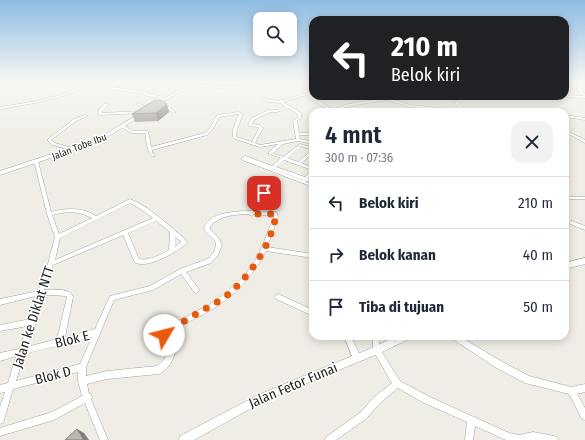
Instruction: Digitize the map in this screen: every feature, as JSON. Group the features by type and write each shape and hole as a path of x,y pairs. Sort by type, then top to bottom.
{"street":[{"path":"0,108 27,103"},
{"name":"Jalan Tobe Ibu","path":"0,173 98,140 161,103"},
{"path":"163,103 174,112"},
{"path":"282,103 282,104 300,114 299,118 295,121 295,130 298,134 298,140"},
{"path":"319,103 330,108"},
{"path":"337,108 363,103"},
{"path":"397,103 410,106 431,108"},
{"path":"456,103 461,108"},
{"path":"107,104 100,111 100,114 146,112"},
{"path":"138,104 143,107 154,106"},
{"path":"253,143 261,126 250,125 253,118 269,111 278,111 288,107"},
{"path":"150,148 206,134 211,129 218,116 238,113 241,114 234,136 257,146 298,140 309,142"},
{"path":"71,149 54,144 49,140 75,120 86,116"},
{"path":"569,117 585,120"},
{"path":"122,126 132,132 147,132 153,156"},
{"path":"569,133 585,142"},
{"path":"298,134 309,134"},
{"path":"282,144 270,154 299,163 309,168"},
{"path":"271,168 300,145 309,148"},
{"path":"299,163 309,154"},
{"path":"271,168 246,157 243,159 309,181"},
{"path":"36,161 49,214 58,237 130,201 136,203 184,242 182,246 172,251 147,262 140,263 137,261 126,233"},
{"path":"304,180 309,174"},
{"path":"304,180 309,183"},
{"path":"252,214 264,193"},
{"path":"569,198 585,198"},
{"path":"49,214 73,210 91,215 94,218"},
{"path":"82,381 107,375 155,372 163,368 168,361 172,348 171,344 165,337 166,332 228,295 259,260 276,216 275,214 229,214 216,218 210,222 207,228 218,242 218,248 216,253 206,263 182,271 151,288 112,298 82,367 82,381 104,440"},
{"path":"51,264 156,219"},
{"path":"572,223 585,228"},
{"path":"172,232 172,251"},
{"name":"Jalan ke Diklat NTT","path":"0,420 21,352 33,322 40,293 51,264 58,237"},
{"path":"264,249 309,255"},
{"path":"569,265 585,261"},
{"path":"182,271 196,290"},
{"path":"0,302 40,293 62,292 69,295 69,303 60,342"},
{"path":"278,297 309,311"},
{"path":"0,328 33,322"},
{"name":"Blok E","path":"0,357 97,332"},
{"path":"349,340 357,358"},
{"path":"376,340 377,350 397,384 424,399 514,439 533,436 554,440"},
{"name":"Jalan Fetor Funai","path":"184,440 261,398 398,340"},
{"path":"459,340 498,364 528,380 571,391 585,388"},
{"name":"Blok D","path":"0,389 82,367"},
{"path":"328,440 364,415 377,400 397,384"},
{"path":"571,391 585,416"},
{"path":"0,432 54,416 88,397"},
{"path":"469,440 471,420"}],"building":[{"path":"151,103 165,103 167,104 156,113 132,114"},
{"path":"77,429 84,440 65,440"}],"route":[{"path":"164,335 167,331 210,307 232,292 259,260 271,234 276,217 275,214 252,214 264,193"}]}
